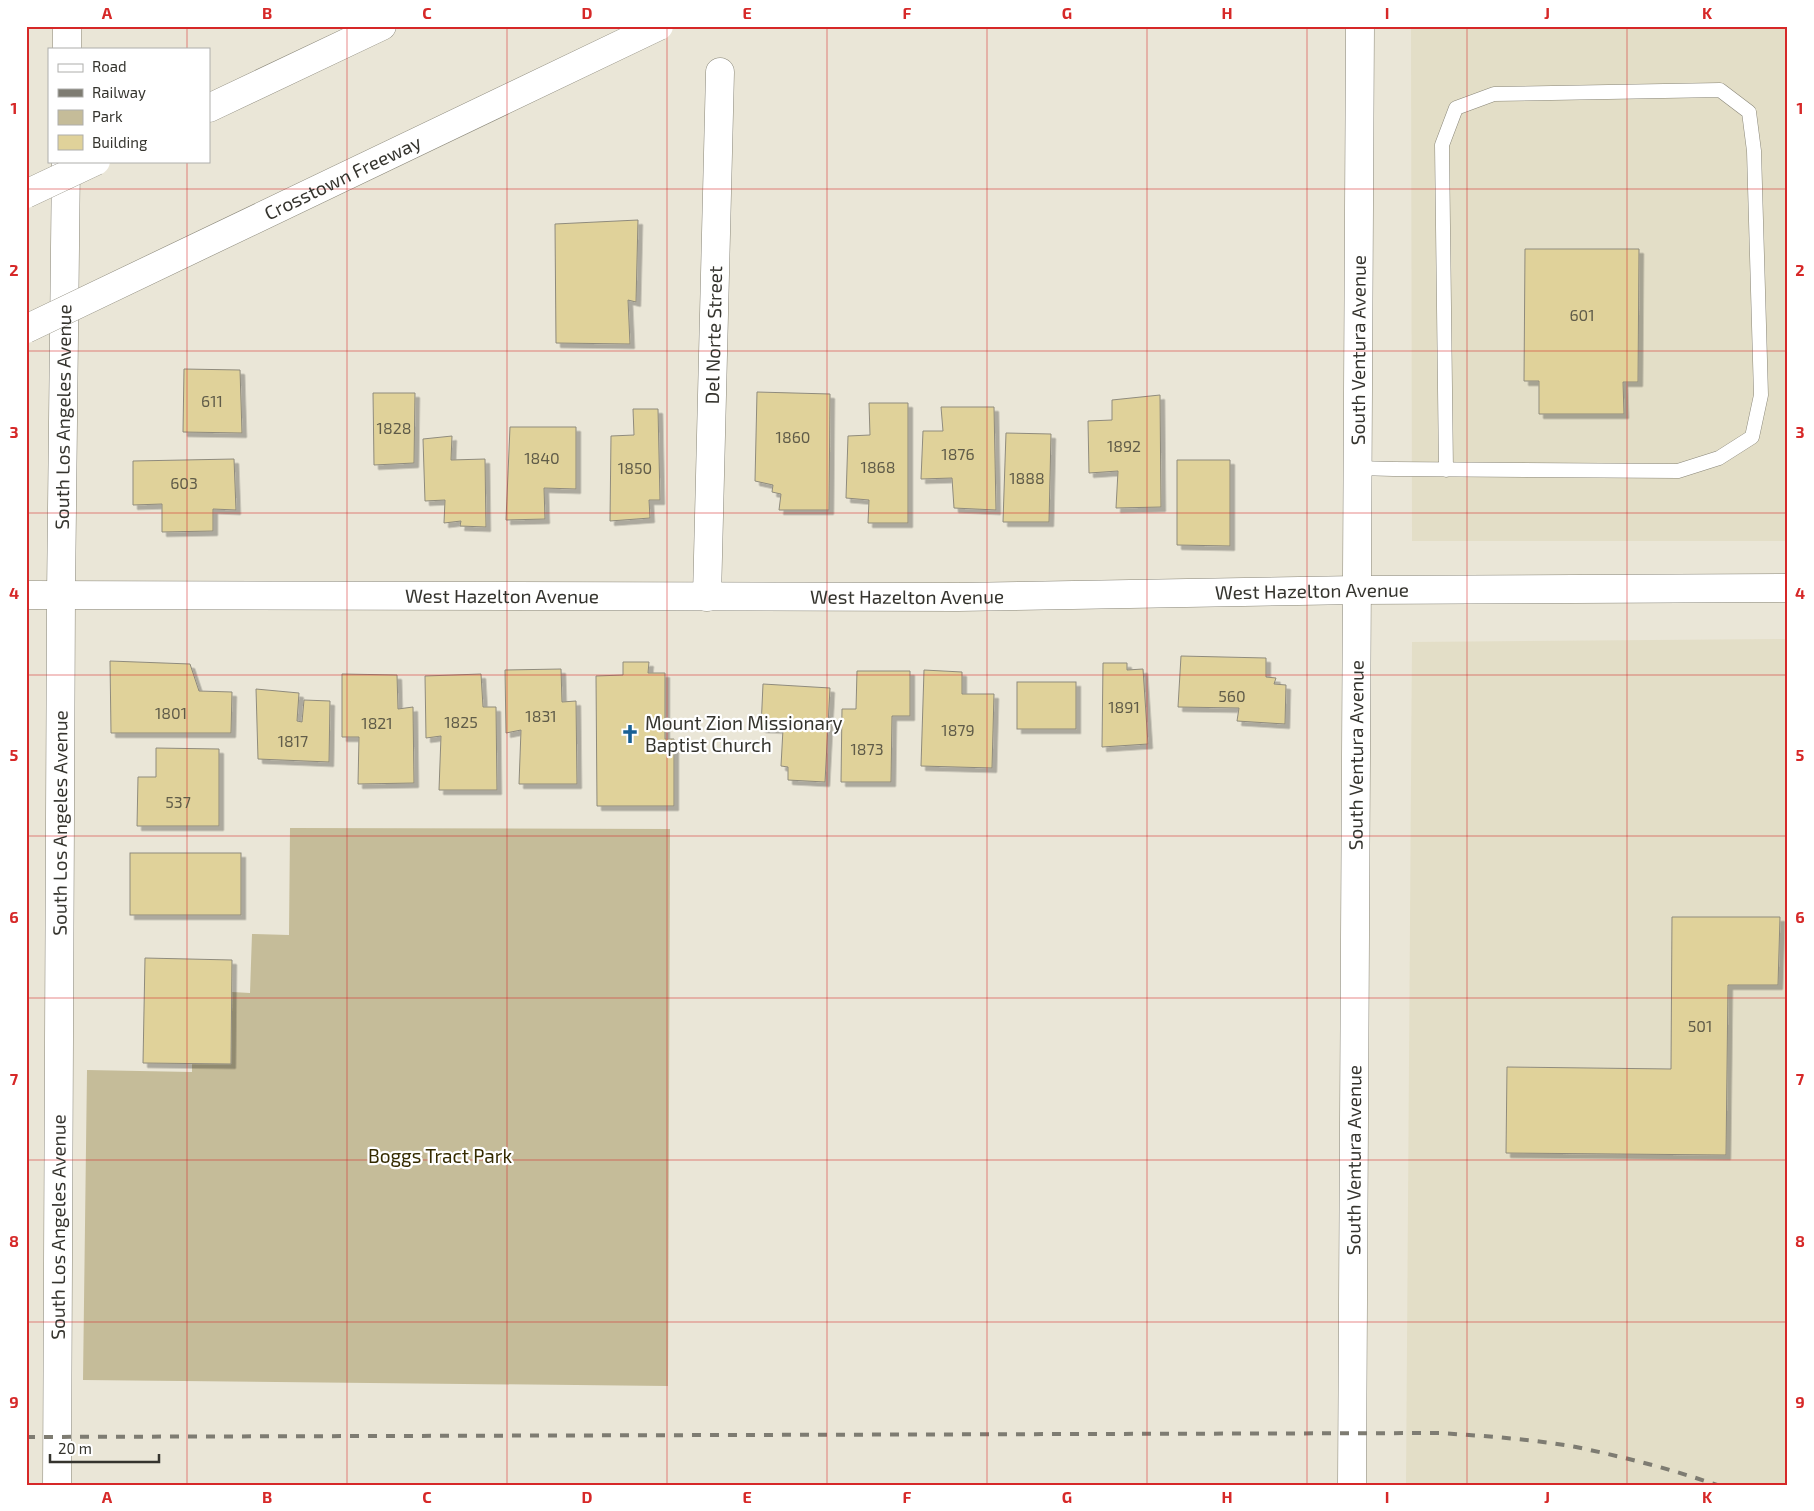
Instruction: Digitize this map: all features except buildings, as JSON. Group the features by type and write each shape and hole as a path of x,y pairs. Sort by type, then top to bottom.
{"main road":[{"path":"67,26 67,48"},
{"path":"210,108 382,26"},
{"name":"Crosstown Freeway","path":"26,329 659,26"},
{"name":"South Ventura Avenue","path":"1352,1485 1360,26"},
{"name":"Del Norte Street","path":"707,597 720,72"},
{"name":"South Los Angeles Avenue","path":"57,1485 61,595 66,162"},
{"path":"26,194 94,162"},
{"name":"West Hazelton Avenue","path":"26,595 958,597 1357,590 1788,588"}],"lane":[{"path":"1357,468 1446,470 1678,472 1719,458 1752,437 1761,395 1754,151 1749,112 1720,90 1494,94 1456,108 1442,145 1446,470"}],"shaded area":[{"path":"1411,26 1788,26 1788,541 1412,541"},
{"path":"1788,639 1788,1485 1406,1485 1412,642"}],"green space":[{"name":"Boggs Tract Park","path":"290,828 670,829 668,1386 83,1380 87,1070 192,1072 192,1064 231,1064 232,992 250,993 252,934 289,935"}],"railway":[{"path":"26,1437 1439,1433 1525,1440 1576,1447 1647,1464 1717,1485"}],"place":[{"name":"Mount Zion Missionary Baptist Church","path":"630,734"}]}
